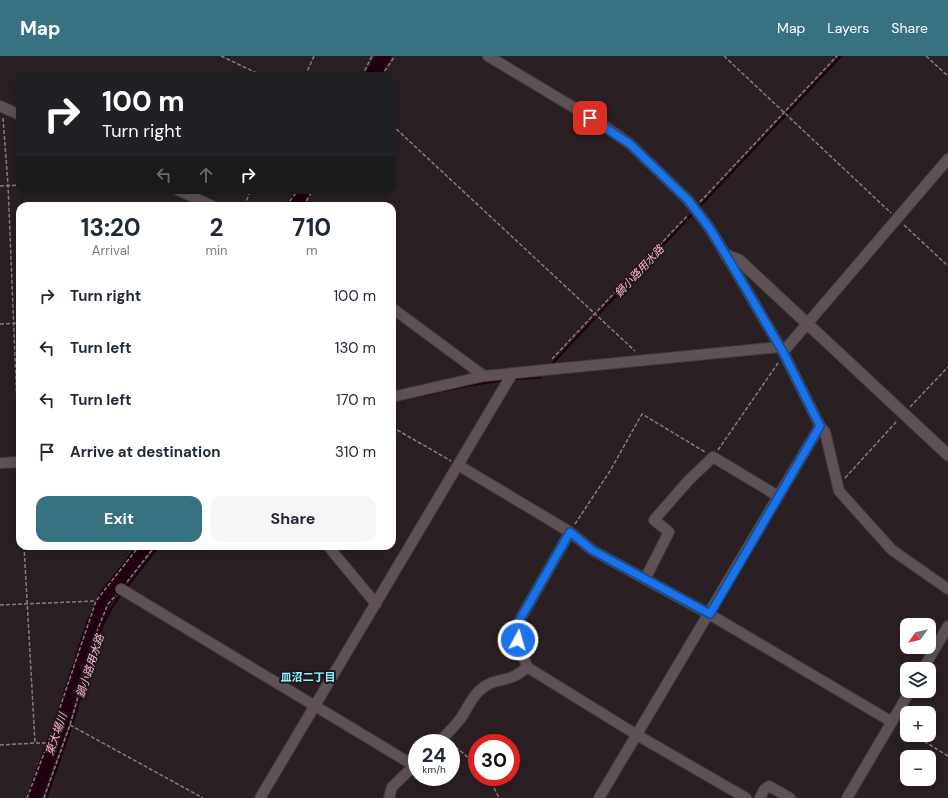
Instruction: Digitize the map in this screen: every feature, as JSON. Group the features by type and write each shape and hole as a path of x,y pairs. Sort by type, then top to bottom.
{"street":[{"path":"490,57 630,144 695,208 726,255 782,351 820,426 825,432 839,491 892,550 948,589"},
{"path":"1,106 16,113"},
{"path":"396,396 484,376 641,361 782,351 808,324 948,159"},
{"path":"186,194 204,202"},
{"path":"726,255 739,260 948,455"},
{"path":"396,311 484,376"},
{"path":"263,797 315,706 512,374"},
{"path":"599,798 710,614 820,426"},
{"path":"645,579 669,532 654,520 688,481 713,457 778,496"},
{"path":"0,463 16,462"},
{"path":"458,465 570,532 592,550 710,614 892,722"},
{"path":"570,532 518,623 518,640 526,667 637,735 746,798"},
{"path":"331,550 376,604"},
{"path":"121,589 315,706 408,760"},
{"path":"927,662 948,626"},
{"path":"446,734 460,719 479,690 489,682 511,678 522,672 526,667"},
{"path":"847,798 906,698"},
{"path":"389,798 392,787 408,771"},
{"path":"760,798 764,790 769,786 790,798"}],"path":[{"path":"221,56 255,72"},
{"path":"306,72 314,56"},
{"path":"364,72 372,56"},
{"path":"384,72 394,56"},
{"path":"724,56 948,266"},
{"path":"552,359 837,56"},
{"path":"926,56 948,76"},
{"path":"1,106 8,185 16,370"},
{"path":"396,129 634,350 641,361"},
{"path":"0,186 16,185"},
{"path":"0,324 14,324"},
{"path":"570,532 610,471 642,414 713,457 782,351"},
{"path":"837,482 843,480 948,367"},
{"path":"396,428 458,465"},
{"path":"24,550 35,743"},
{"path":"27,798 48,743 96,601 136,550"},
{"path":"44,798 70,725 95,636 108,604 152,550"},
{"path":"0,605 96,601"},
{"path":"70,725 203,798"},
{"path":"925,742 948,756"},
{"path":"0,745 48,743"},
{"path":"493,786 499,798"}],"waterway":[{"name":"東大場川","path":"374,72 384,56"},
{"name":"鍋小路用水路","path":"697,209 841,56"},
{"name":"東大場川","path":"297,202 302,194"},
{"name":"鍋小路用水路","path":"550,366 694,212"},
{"name":"鍋小路用水路","path":"512,379 540,377 542,374"},
{"name":"鍋小路用水路","path":"400,400 470,385 505,380"},
{"name":"東大場川","path":"34,798 66,709 93,625 107,595 143,550"},
{"name":"鍋小路用水路","path":"125,589 156,550"},
{"name":"鍋小路用水路","path":"46,798 73,723 93,650 105,620 122,593"}],"district":[{"name":"皿沼二丁目","path":"308,677"}],"route":[{"path":"518,640 518,623 570,532 592,550 710,614 820,426 783,352 726,255 695,208 630,144 590,118"}]}
